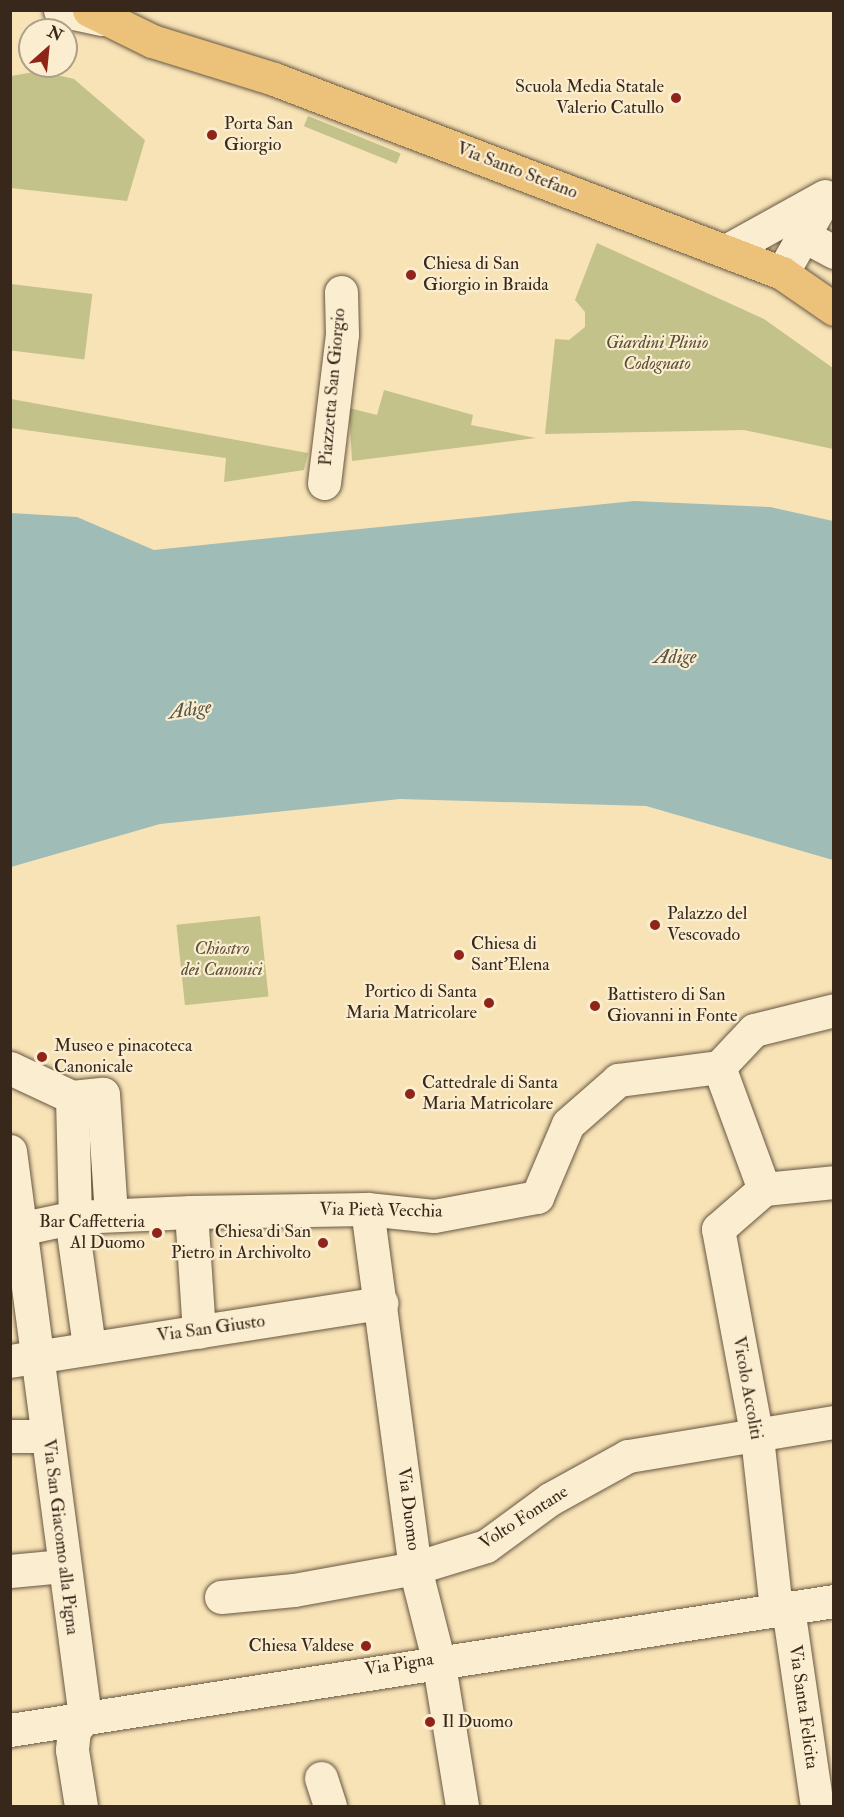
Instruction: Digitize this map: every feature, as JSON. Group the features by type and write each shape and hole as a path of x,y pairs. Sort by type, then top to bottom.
{"main road":[{"name":"Via Santo Stefano","path":"96,13 191,54 285,83 726,250 782,273 834,309"}],"street":[{"path":"60,10 96,13"},
{"path":"726,250 829,187"},
{"path":"782,273 829,187"},
{"path":"804,236 834,252"},
{"name":"Piazzetta San Giorgio","path":"324,483 342,334 341,292"},
{"path":"834,1010 754,1030 719,1067 764,1189 834,1182"},
{"name":"Via Pietà Vecchia","path":"16,1230 73,1217 191,1212 367,1209 434,1216 537,1197 568,1124 618,1080 719,1067"},
{"path":"10,1068 72,1097 103,1094 111,1215"},
{"path":"72,1097 73,1217 89,1346"},
{"name":"Via San Giacomo alla Pigna","path":"10,1151 26,1359 47,1436 85,1717"},
{"name":"Vicolo Accoliti","path":"764,1189 718,1229 757,1437 782,1609"},
{"name":"Via Duomo","path":"367,1209 415,1568 438,1659 462,1806"},
{"path":"191,1212 198,1332"},
{"name":"Via San Giusto","path":"26,1359 89,1346 198,1332 381,1303"},
{"path":"757,1437 834,1422"},
{"path":"10,1436 47,1436"},
{"name":"Volto Fontane","path":"221,1597 294,1590 415,1568 486,1546 550,1499 628,1456 757,1437"},
{"path":"10,1571 63,1566"},
{"name":"Via Pigna","path":"10,1730 438,1659 834,1601"},
{"name":"Via Santa Felicita","path":"782,1609 817,1806"},
{"path":"81,1806 72,1750 74,1730 85,1717"}],"green space":[{"path":"11,76 74,79 145,140 127,201 11,188"},
{"path":"308,116 401,153 397,164 304,126"},
{"name":"Giardini Plinio Codognato","path":"597,243 764,319 833,368 833,449 744,430 545,434 555,339 569,340 585,327 585,312 575,300"},
{"path":"11,284 92,294 84,360 10,350"},
{"path":"384,390 473,415 471,425 536,438 352,461 349,408 377,415"},
{"path":"11,399 308,453 304,470 224,482 226,458 11,428"},
{"name":"Chiostro dei Canonici","path":"260,916 268,997 185,1005 176,925"}],"water":[{"name":"Adige","path":"634,501 770,507 833,521 833,860 646,806 400,799 160,824 11,867 11,513 77,517 154,550"}],"place":[{"name":"Scuola Media Statale Valerio Catullo","path":"676,98"},
{"name":"Porta San Giorgio","path":"212,135"},
{"name":"Chiesa di San Giorgio in Braida","path":"411,275"},
{"name":"Palazzo del Vescovado","path":"655,925"},
{"name":"Chiesa di Sant'Elena","path":"459,955"},
{"name":"Portico di Santa Maria Matricolare","path":"489,1003"},
{"name":"Battistero di San Giovanni in Fonte","path":"595,1006"},
{"name":"Museo e pinacoteca Canonicale","path":"42,1057"},
{"name":"Cattedrale di Santa Maria Matricolare","path":"410,1094"},
{"name":"Bar Caffetteria Al Duomo","path":"157,1233"},
{"name":"Chiesa di San Pietro in Archivolto","path":"323,1243"},
{"name":"Chiesa Valdese","path":"366,1646"},
{"name":"Il Duomo","path":"430,1722"}]}
